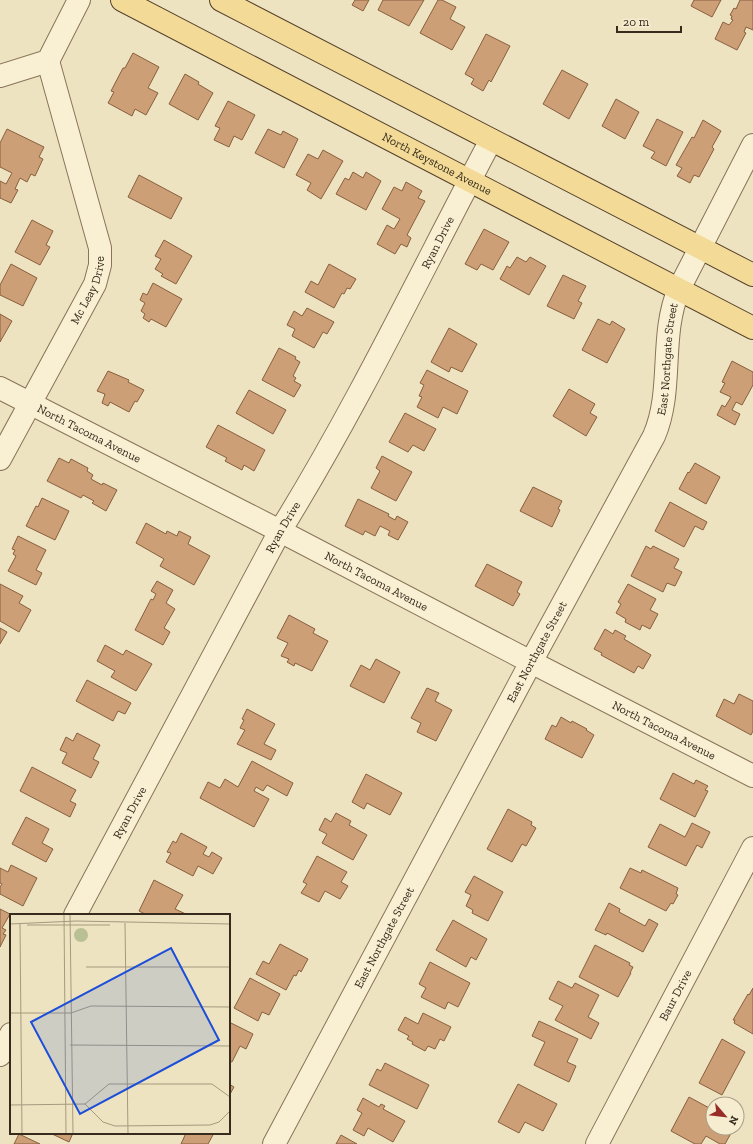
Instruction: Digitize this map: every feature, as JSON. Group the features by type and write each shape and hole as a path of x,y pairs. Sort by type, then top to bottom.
{"main road":[{"name":"North Keystone Avenue","path":"122,0 753,328"},
{"path":"221,0 753,275"}],"street":[{"path":"0,76 48,62 79,0"},
{"name":"Mc Leay Drive","path":"0,459 95,284 100,265 100,248 48,62"},
{"name":"Ryan Drive","path":"76,914 280,531 305,491 367,378 491,140"},
{"name":"East Northgate Street","path":"274,1144 657,428 662,409 670,316 679,289 753,145"},
{"name":"North Tacoma Avenue","path":"0,388 753,776"},
{"name":"Baur Drive","path":"597,1144 753,848"},
{"path":"0,1055 10,1036"}],"building":[{"path":"355,0 369,0 363,11 352,5"},
{"path":"383,0 424,0 409,26 378,10"},
{"path":"438,0 442,0 456,7 450,19 465,27 452,50 420,33"},
{"path":"694,0 721,0 712,17 691,6"},
{"path":"740,0 753,0 753,30 746,27 744,32 746,33 737,50 715,39 723,22 729,25 733,20 731,19 732,16 730,15 734,8 736,9"},
{"path":"486,34 510,46 491,82 489,80 483,91 471,84 474,79 465,74"},
{"path":"133,53 159,67 148,88 158,93 146,115 135,109 132,116 108,103 114,92 111,91"},
{"path":"562,70 588,84 569,119 543,104"},
{"path":"185,74 199,82 198,84 213,93 198,120 169,104"},
{"path":"616,99 639,112 625,139 602,126"},
{"path":"228,101 255,115 242,140 234,136 229,147 214,140 220,128 215,126"},
{"path":"657,119 683,132 666,166 651,158 655,152 643,146"},
{"path":"703,120 721,131 712,147 714,149 699,177 694,175 690,183 677,176 682,168 676,165 692,137 694,138"},
{"path":"7,129 44,147 39,157 43,159 35,176 31,174 27,182 20,178 15,189 18,190 11,203 0,198 0,181 6,184 12,173 0,167 0,143"},
{"path":"268,129 281,135 283,131 298,139 284,168 255,153"},
{"path":"323,150 343,161 321,199 307,190 311,183 296,175 308,154 318,159"},
{"path":"353,172 363,178 366,172 381,181 366,210 336,194 345,178 349,180"},
{"path":"139,175 182,198 171,219 128,197"},
{"path":"406,182 422,191 418,198 425,201 407,235 411,238 407,247 401,244 395,254 377,244 387,225 394,229 400,219 382,209 394,187 402,191"},
{"path":"32,220 53,231 46,245 50,247 40,265 15,252"},
{"path":"484,229 509,242 493,270 481,264 477,270 465,264"},
{"path":"164,240 192,256 176,284 161,276 163,274 155,269 161,259 155,256"},
{"path":"517,257 526,262 530,257 546,266 529,295 500,279 507,266 510,268"},
{"path":"11,264 37,278 23,306 0,295 0,285"},
{"path":"329,264 356,279 350,289 347,288 344,294 342,293 334,308 305,292 311,281 318,285"},
{"path":"563,275 586,286 578,301 582,303 574,319 547,306"},
{"path":"153,283 182,299 166,327 151,319 149,322 143,318 145,314 141,311 145,303 140,300 143,293 147,295"},
{"path":"307,308 334,322 327,334 323,332 314,348 292,336 295,329 287,325 294,311 302,316"},
{"path":"0,314 12,321 0,342"},
{"path":"598,319 610,325 612,321 625,329 607,363 582,350"},
{"path":"449,328 477,344 462,372 451,367 449,372 431,362"},
{"path":"279,348 296,357 295,359 300,362 293,376 296,378 294,381 301,385 294,397 262,380"},
{"path":"732,361 753,372 753,385 742,405 736,402 732,410 740,414 735,425 717,415 722,405 725,407 731,397 720,392 725,383 722,382"},
{"path":"427,370 468,391 457,414 443,407 438,418 417,407 422,397 419,396 424,385 420,383"},
{"path":"108,371 129,380 128,382 144,390 137,402 135,401 129,412 110,402 108,406 102,403 105,394 97,391"},
{"path":"569,389 595,404 590,413 597,417 586,436 553,416"},
{"path":"249,390 286,410 273,434 236,413"},
{"path":"405,413 436,429 424,451 413,445 408,452 389,442"},
{"path":"218,425 265,450 254,471 244,465 242,470 225,461 227,458 206,447"},
{"path":"382,456 412,472 396,501 371,488 380,471 376,468"},
{"path":"59,458 69,463 71,459 88,468 87,471 93,475 91,479 102,485 103,483 117,490 106,511 92,503 94,501 83,495 81,498 47,481"},
{"path":"695,463 720,477 706,504 679,489 688,472 689,473"},
{"path":"533,487 562,501 558,509 560,510 552,527 520,511"},
{"path":"42,498 69,511 55,540 26,526 36,506 38,507"},
{"path":"358,499 389,514 388,516 395,520 397,516 408,522 398,540 388,535 390,531 380,526 375,536 365,531 363,535 345,526"},
{"path":"670,502 707,522 703,530 695,526 684,547 655,531"},
{"path":"146,523 166,534 167,531 177,536 179,531 191,537 188,544 210,556 194,585 160,566 164,559 136,543"},
{"path":"18,536 46,550 36,570 42,573 36,585 8,571 16,556 13,554 15,550 12,549"},
{"path":"646,546 651,549 653,546 679,559 674,568 682,572 675,586 667,583 663,592 631,576"},
{"path":"487,564 522,582 517,592 520,594 513,606 475,586"},
{"path":"157,581 173,590 166,603 175,609 164,628 170,632 163,645 135,630 151,599 153,600 156,594 151,591"},
{"path":"0,584 23,596 19,603 31,610 19,632 0,621"},
{"path":"628,584 656,599 650,610 658,614 650,629 642,625 640,630 625,622 626,619 616,613 621,604 618,602"},
{"path":"289,615 315,629 313,633 328,641 312,671 295,663 294,666 287,662 289,659 281,656 288,643 277,638"},
{"path":"0,628 7,632 0,644"},
{"path":"605,629 613,634 615,630 626,636 624,639 651,655 643,669 638,666 634,673 601,655 602,653 594,649"},
{"path":"105,645 123,655 126,650 152,664 136,691 111,677 115,671 97,661"},
{"path":"376,659 400,672 384,703 350,686 361,665 370,670"},
{"path":"87,680 131,703 125,714 118,711 113,721 76,701"},
{"path":"427,688 439,693 435,701 452,710 436,741 417,732 421,723 411,718"},
{"path":"739,694 753,701 753,731 751,735 716,716 724,699 734,704"},
{"path":"247,709 275,724 264,744 276,750 271,760 237,744 245,730 240,728 244,720 242,719"},
{"path":"561,717 571,723 572,721 587,729 586,730 594,735 582,758 545,739 552,725 556,727"},
{"path":"77,733 100,745 93,759 99,762 91,778 62,763 67,753 60,750 66,737 73,741"},
{"path":"252,761 293,783 287,796 267,785 263,791 256,787 254,791 269,799 254,827 200,798 208,782 220,788 225,779 238,787"},
{"path":"32,767 76,790 70,801 76,804 70,817 20,791"},
{"path":"673,773 694,784 696,780 708,786 705,790 708,791 695,817 660,799"},
{"path":"366,774 402,793 390,815 367,803 364,809 352,802"},
{"path":"508,809 532,822 531,825 536,828 526,846 522,844 512,862 487,849"},
{"path":"336,813 351,821 349,825 367,835 353,860 322,843 327,834 319,830 325,818 331,822"},
{"path":"26,817 49,829 42,843 53,849 46,862 12,844"},
{"path":"692,823 710,832 702,848 697,845 686,866 648,847 660,824 685,837"},
{"path":"181,833 207,847 203,854 209,857 212,852 222,858 213,874 198,866 193,876 166,862 171,853 167,852 173,841 176,843"},
{"path":"317,856 347,872 341,882 348,886 340,899 325,891 319,902 301,893 307,884 303,882"},
{"path":"11,865 37,878 23,906 0,894 0,887 2,884 0,883 0,868 8,872"},
{"path":"630,868 641,873 642,870 678,888 676,894 678,895 673,904 671,903 666,911 620,888"},
{"path":"474,876 503,892 488,921 472,913 473,910 466,906 471,895 465,892"},
{"path":"154,880 183,895 175,909 186,914 145,914 139,911"},
{"path":"609,903 620,909 619,912 645,926 649,919 658,924 643,952 607,933 606,935 595,930"},
{"path":"0,909 10,914 2,928 6,930 3,934 6,935 0,947"},
{"path":"453,920 487,939 476,960 471,957 466,967 436,950"},
{"path":"280,944 308,959 301,972 299,970 296,976 294,975 286,990 256,974 263,961 269,964"},
{"path":"595,945 630,963 629,965 633,967 618,997 579,977"},
{"path":"430,962 470,983 458,1007 448,1002 445,1009 421,997 426,988 419,984"},
{"path":"250,978 280,994 269,1015 262,1012 258,1021 234,1008"},
{"path":"558,981 572,988 575,983 599,995 588,1017 599,1023 591,1039 555,1020 563,1006 549,999"},
{"path":"753,988 753,1034 734,1023 735,1020 733,1020"},
{"path":"423,1013 451,1027 444,1041 440,1039 435,1049 428,1046 425,1051 412,1044 413,1042 407,1039 409,1036 398,1030 405,1017 418,1024"},
{"path":"539,1021 578,1039 567,1062 576,1066 569,1082 534,1065 545,1042 532,1036"},
{"path":"230,1022 253,1034 246,1049 240,1046 232,1062 230,1061"},
{"path":"722,1039 745,1052 722,1095 699,1083"},
{"path":"385,1063 429,1085 417,1109 369,1085 377,1069 381,1071"},
{"path":"518,1084 557,1104 543,1131 525,1122 519,1133 498,1122"},
{"path":"230,1085 234,1087 230,1094"},
{"path":"689,1097 705,1106 706,1136 701,1144 695,1144 671,1131"},
{"path":"363,1098 379,1107 381,1104 385,1106 383,1109 405,1121 393,1142 368,1128 364,1136 353,1130 362,1113 357,1110"},
{"path":"19,1134 40,1144 14,1144"},
{"path":"52,1134 73,1134 69,1142"},
{"path":"186,1134 213,1134 208,1144 181,1144"},
{"path":"341,1135 357,1144 336,1144"},
{"path":"706,1136 730,1136 725,1144 720,1144"}]}
